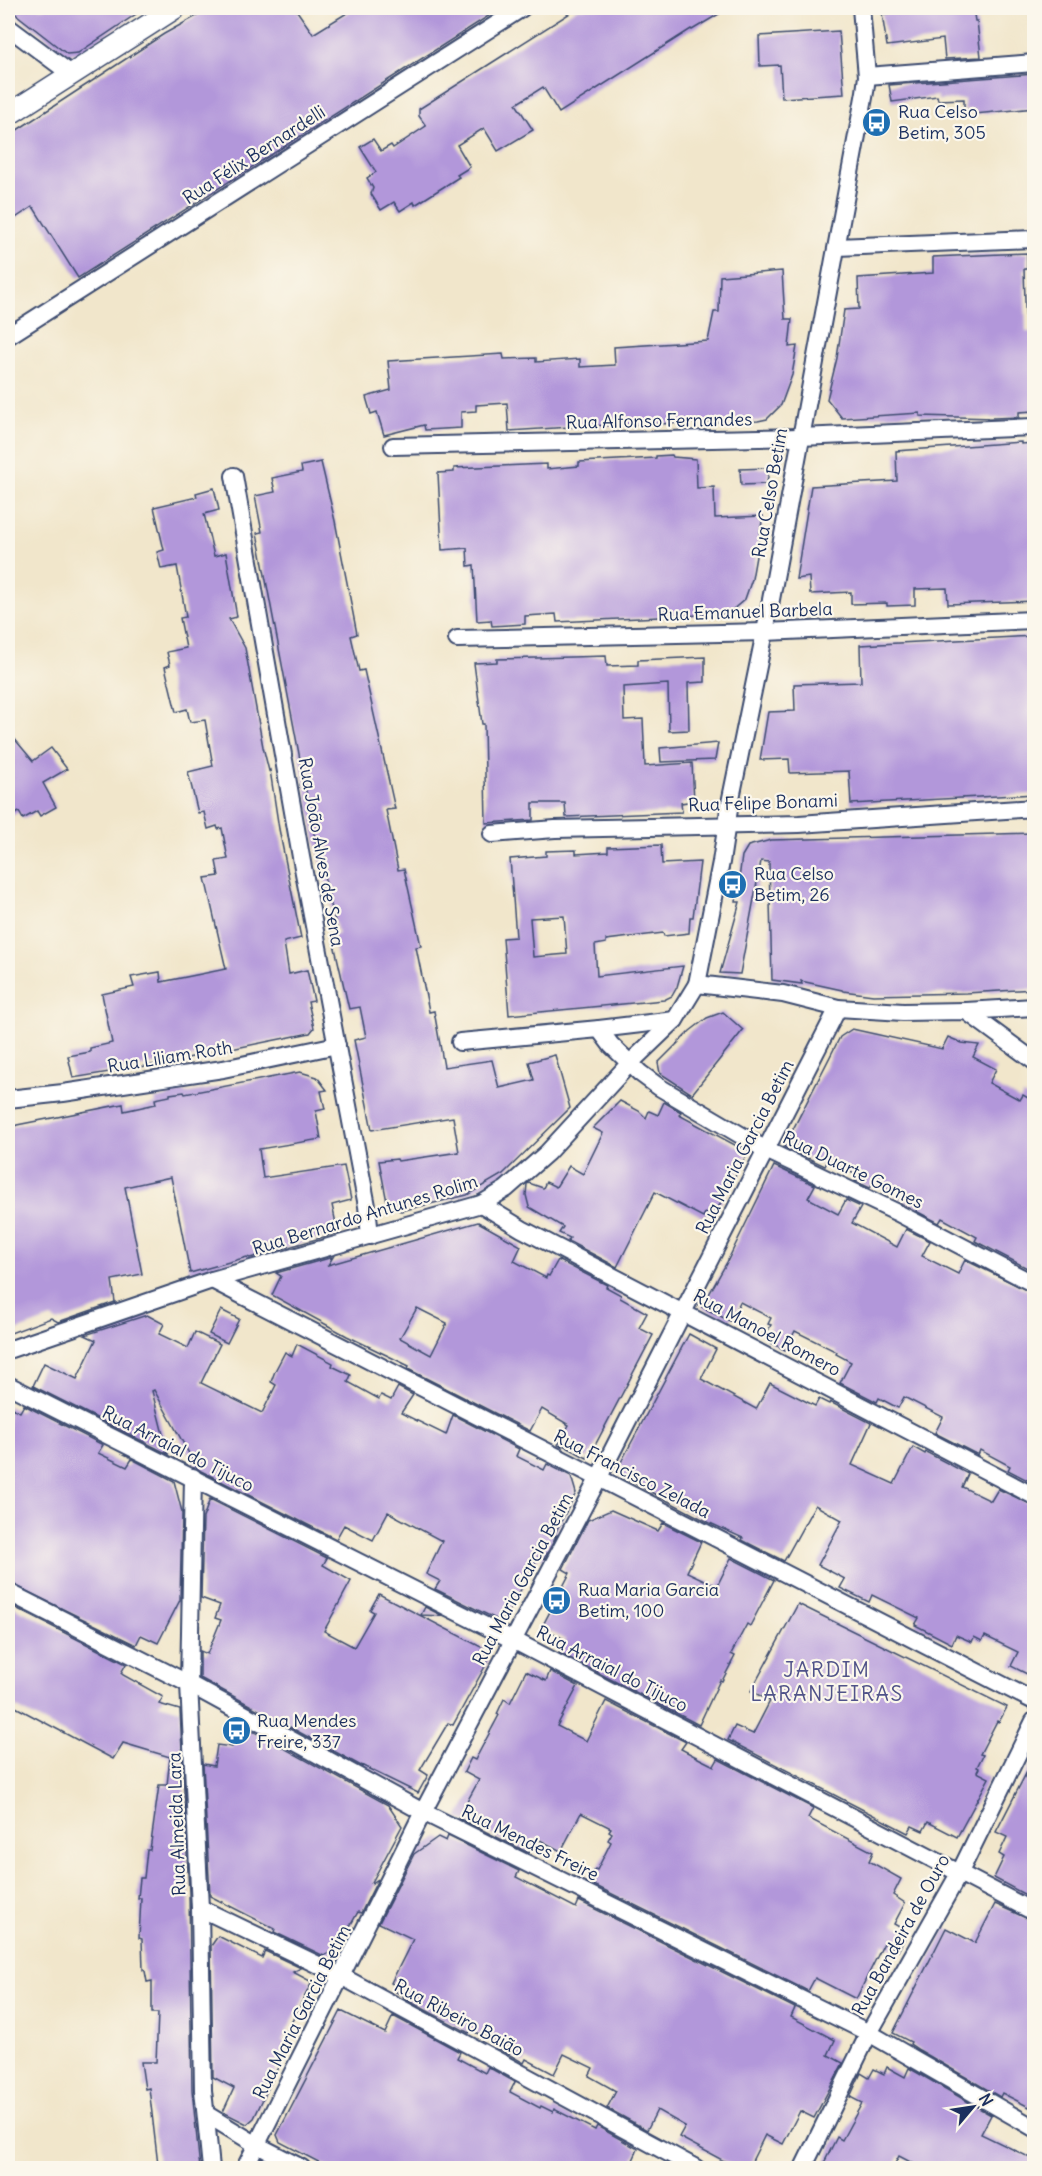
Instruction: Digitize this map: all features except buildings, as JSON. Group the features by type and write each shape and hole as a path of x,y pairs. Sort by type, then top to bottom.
{"street":[{"path":"8,115 175,8"},
{"name":"Rua Félix Bernardelli","path":"8,336 522,8"},
{"name":"Rua Celso Betim","path":"697,984 866,92 867,76 861,8"},
{"path":"8,27 71,74"},
{"path":"867,76 1035,63"},
{"path":"837,247 1035,239"},
{"name":"Rua Alfonso Fernandes","path":"393,446 800,437 1035,427"},
{"name":"Rua João Alves de Sena","path":"234,476 301,857 367,1206 370,1236"},
{"name":"Rua Emanuel Barbela","path":"457,639 765,632 1035,620"},
{"name":"Rua Felipe Bonami","path":"492,834 566,829 799,824 1035,808"},
{"path":"697,984 783,994 838,1008 903,1012 966,1011 1035,1006"},
{"name":"Rua Bernardo Antunes Rolim","path":"8,1350 212,1280 481,1204 506,1189 547,1153 629,1064 675,1020 697,984"},
{"name":"Rua Maria Garcia Betim","path":"245,2169 423,1812 598,1479 838,1008"},
{"path":"966,1011 1035,1061"},
{"path":"460,1042 675,1020"},
{"name":"Rua Duarte Gomes","path":"599,1029 611,1046 629,1064 659,1087 766,1150 896,1212 1035,1284"},
{"name":"Rua Liliam Roth","path":"8,1099 224,1069 337,1045"},
{"name":"Rua Manoel Romero","path":"481,1204 522,1229 1035,1496"},
{"name":"Rua Francisco Zelada","path":"212,1280 1035,1701"},
{"name":"Rua Arraial do Tijuco","path":"8,1385 513,1640 1035,1912"},
{"name":"Rua Almeida Lara","path":"193,1477 189,1684 200,1908 201,2042 211,2169"},
{"name":"Rua Mendes Freire","path":"8,1593 189,1684 423,1812 869,2033 1035,2128"},
{"name":"Rua Bandeira de Ouro","path":"803,2169 869,2033 960,1872 1035,1721"},
{"name":"Rua Ribeiro Baião","path":"200,1908 341,1976 696,2169"},
{"path":"206,2114 302,2169"}],"place":[{"name":"Rua Celso Betim, 305","path":"877,122"},
{"name":"Rua Celso Betim, 26","path":"733,884"},
{"name":"Rua Maria Garcia Betim, 100","path":"557,1600"},
{"name":"Rua Mendes Freire, 337","path":"236,1731"}],"district":[{"name":"JARDIM LARANJEIRAS","path":"827,1682"}]}
